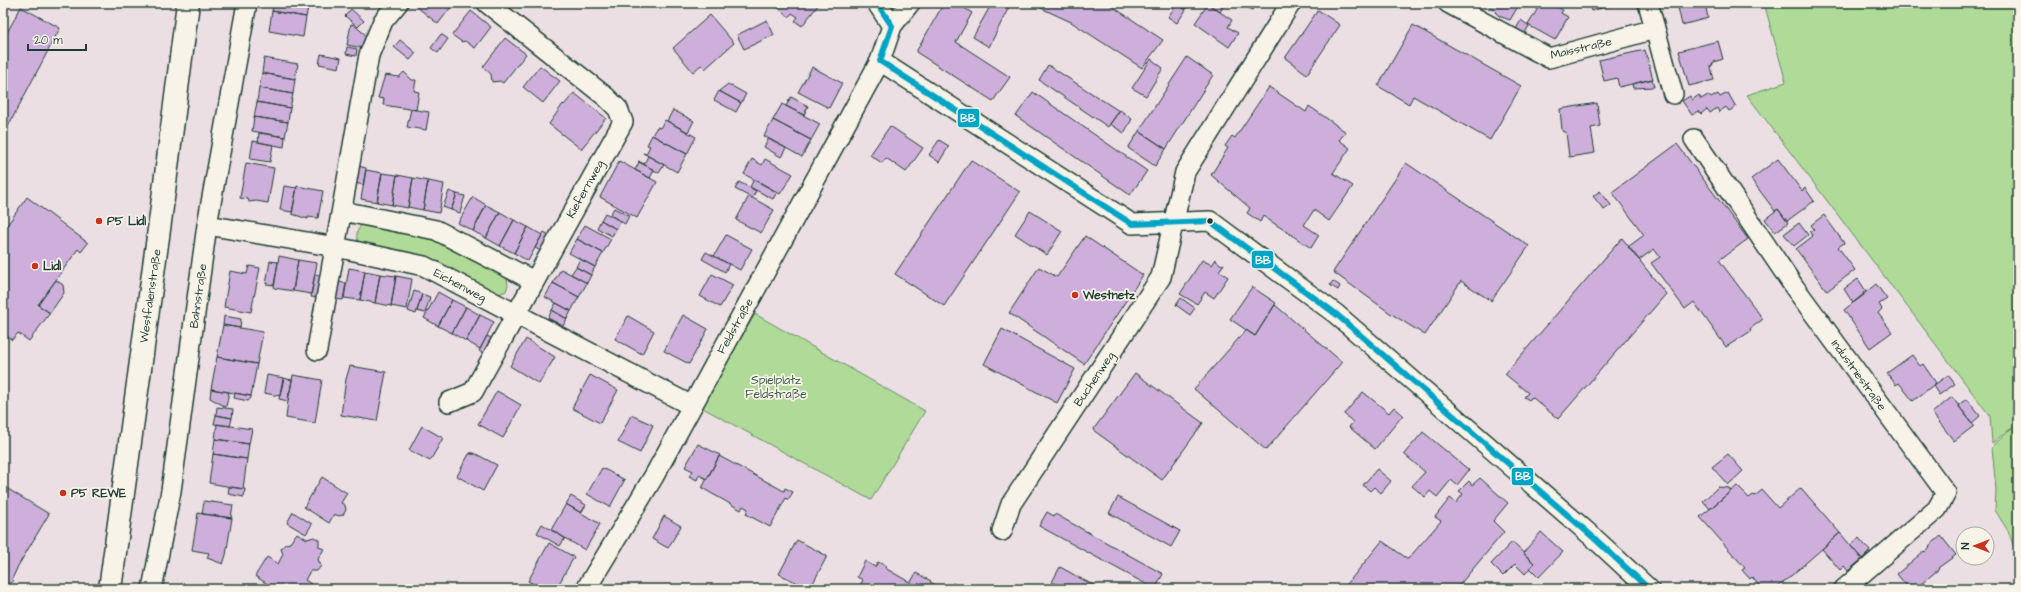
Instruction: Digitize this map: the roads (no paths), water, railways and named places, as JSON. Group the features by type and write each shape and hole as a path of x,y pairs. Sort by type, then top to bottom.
{"main road":[{"name":"Westfalenstraße","path":"110,589 188,3"}],"street":[{"name":"Bahnstraße","path":"152,589 171,491 207,225 247,3"},
{"path":"317,350 369,55 383,21 398,3"},
{"name":"Kiefernweg","path":"449,402 472,392 623,122 618,109 606,97 487,3"},
{"path":"877,3 892,26 910,3"},
{"path":"1174,222 1185,172 1291,3"},
{"name":"Maisstraße","path":"1448,3 1549,58 1655,29"},
{"path":"1648,3 1673,94"},
{"name":"Feldstraße","path":"586,589 654,476 880,61 892,26"},
{"path":"880,61 1132,224 1210,221 1336,314 1594,538 1649,589"},
{"name":"Industriestraße","path":"1694,138 1795,288 1946,494 1937,509 1844,589"},
{"path":"342,211 436,230 534,281"},
{"name":"Buchenweg","path":"1002,531 1011,504 1161,278 1174,222"},
{"name":"Eichenweg","path":"207,225 336,247 424,266 692,406"}],"place":[{"name":"P5 Lidl","path":"99,221"},
{"name":"Lidl","path":"35,266"},
{"name":"Westnetz","path":"1075,295"},
{"name":"P5 REWE","path":"63,493"}],"park label":[{"name":"Spielplatz Feldstraße","path":"776,387"}]}
